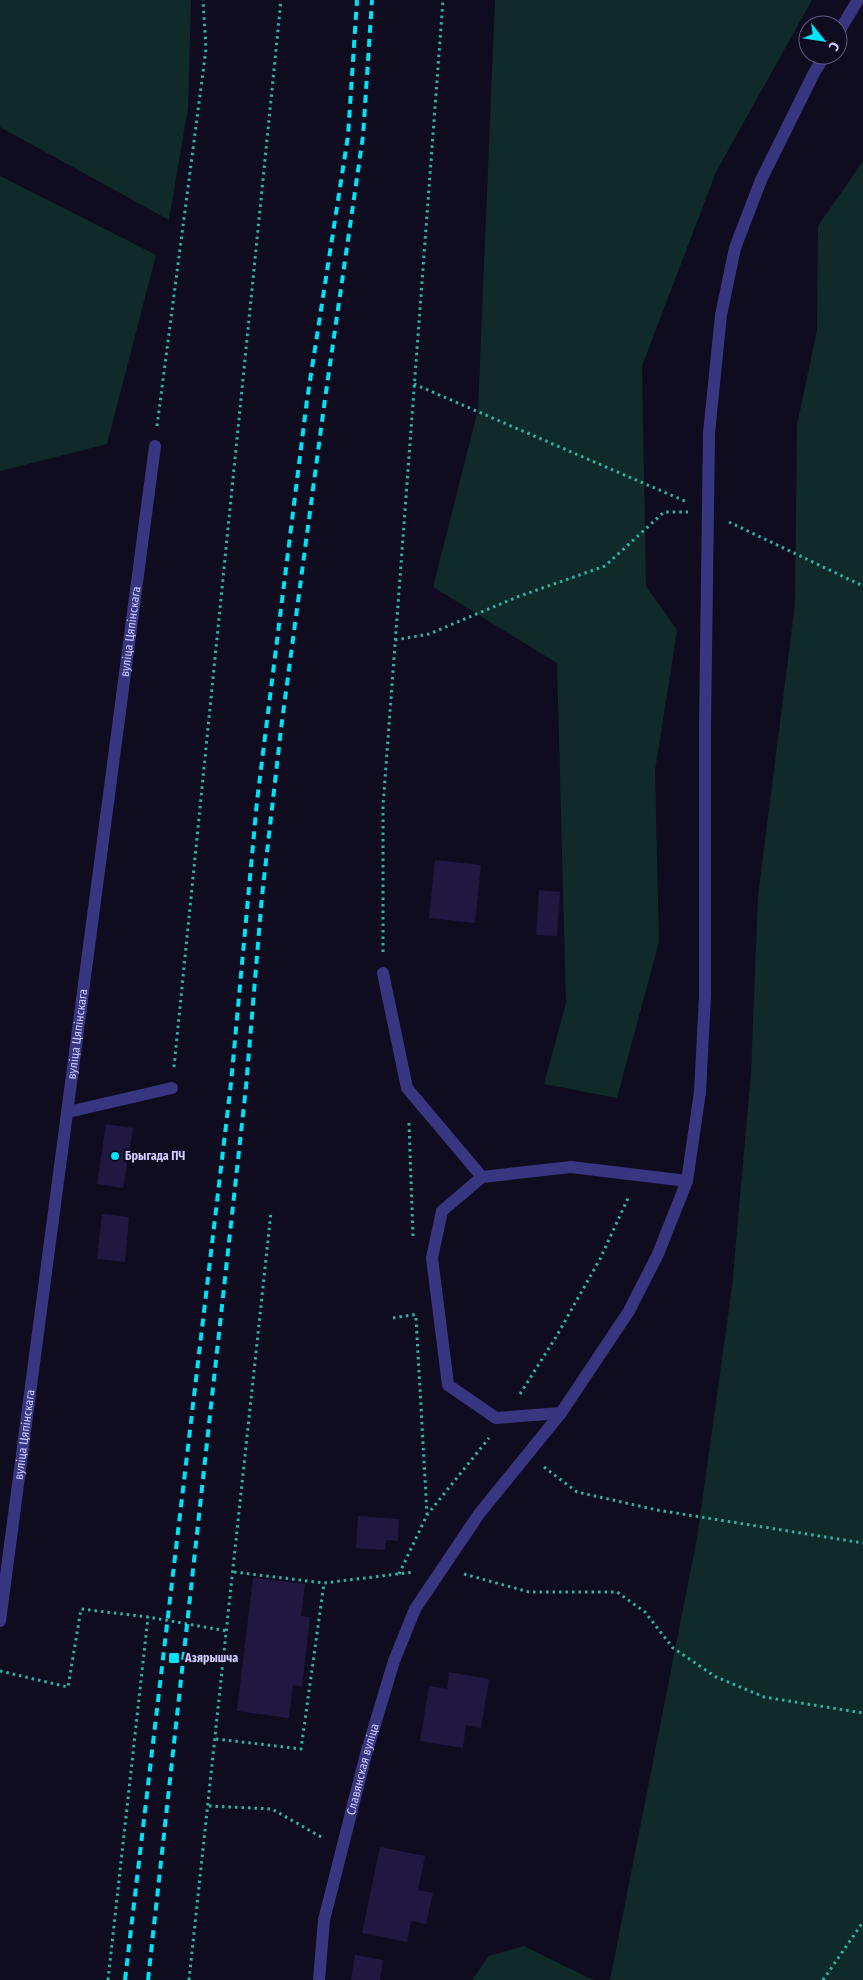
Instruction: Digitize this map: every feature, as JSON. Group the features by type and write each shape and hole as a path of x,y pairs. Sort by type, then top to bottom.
{"street":[{"path":"848,16 858,0"},
{"name":"Славянская вуліца","path":"319,1980 324,1920 366,1754 394,1660 415,1609 479,1514 561,1413 629,1311 658,1254 686,1181 700,1092 705,996 709,433 721,315 735,248 761,180 819,65"},
{"name":"вуліца Цяпінскага","path":"0,1621 155,446"},
{"path":"382,973 407,1088 482,1177"},
{"path":"68,1112 172,1088"},
{"path":"561,1413 496,1418 448,1385 432,1258 442,1212 482,1177 571,1167 686,1181"}],"path":[{"path":"155,446 206,49 203,0"},
{"path":"172,1088 281,0"},
{"path":"382,973 382,806 444,0"},
{"path":"414,384 708,512 863,586"},
{"path":"395,640 428,634 517,597 605,566 664,512 708,512"},
{"path":"398,1574 427,1515 504,1418 556,1337 595,1268 638,1175"},
{"path":"189,1980 272,1212"},
{"path":"527,1454 577,1492 657,1510 863,1543"},
{"path":"234,1572 324,1583 443,1569 529,1592 617,1592 645,1612 673,1648 716,1677 764,1697 863,1713"},
{"path":"216,1739 301,1749 324,1583"},
{"path":"0,1671 68,1687 81,1609 148,1617 227,1631"},
{"path":"108,1980 148,1617"},
{"path":"209,1806 272,1809 342,1848"},
{"path":"823,1980 863,1922"}],"green space":[{"path":"0,0 191,0 188,108 169,220 0,127"},
{"path":"495,0 812,0 804,15 798,15 798,25 716,172 642,366 646,586 677,630 655,771 659,942 617,1098 544,1084 566,1003 557,663 433,587 478,410"},
{"path":"863,161 863,1980 610,1980 697,1538 732,1287 751,1073 758,896 795,604 797,425 817,330 818,226"},
{"path":"0,176 156,255 107,444 0,471"},
{"path":"524,1946 593,1980 472,1980 489,1956"}],"building":[{"path":"435,860 481,865 475,923 429,918"},
{"path":"539,890 560,892 557,936 536,935"},
{"name":"Брыгада ПЧ","path":"106,1124 133,1128 123,1188 97,1184"},
{"path":"102,1214 129,1217 125,1262 97,1259"},
{"path":"358,1516 399,1519 398,1541 386,1540 385,1550 356,1548"},
{"path":"253,1578 305,1584 301,1616 310,1617 302,1687 293,1685 289,1718 237,1711"},
{"path":"449,1672 489,1679 481,1728 466,1725 463,1748 420,1741 429,1686 447,1689"},
{"path":"380,1847 425,1856 418,1890 433,1893 426,1924 411,1921 407,1942 362,1933"},
{"path":"355,1955 383,1960 380,1980 351,1980"}],"railway":[{"path":"125,1980 231,1083 257,801 307,400 348,136 357,0"},
{"path":"148,1980 246,1087 262,896 281,729 325,399 363,136 372,0"}],"place":[{"name":"Брыгада ПЧ","path":"115,1156"},
{"name":"Азярышча","path":"174,1658"}]}
